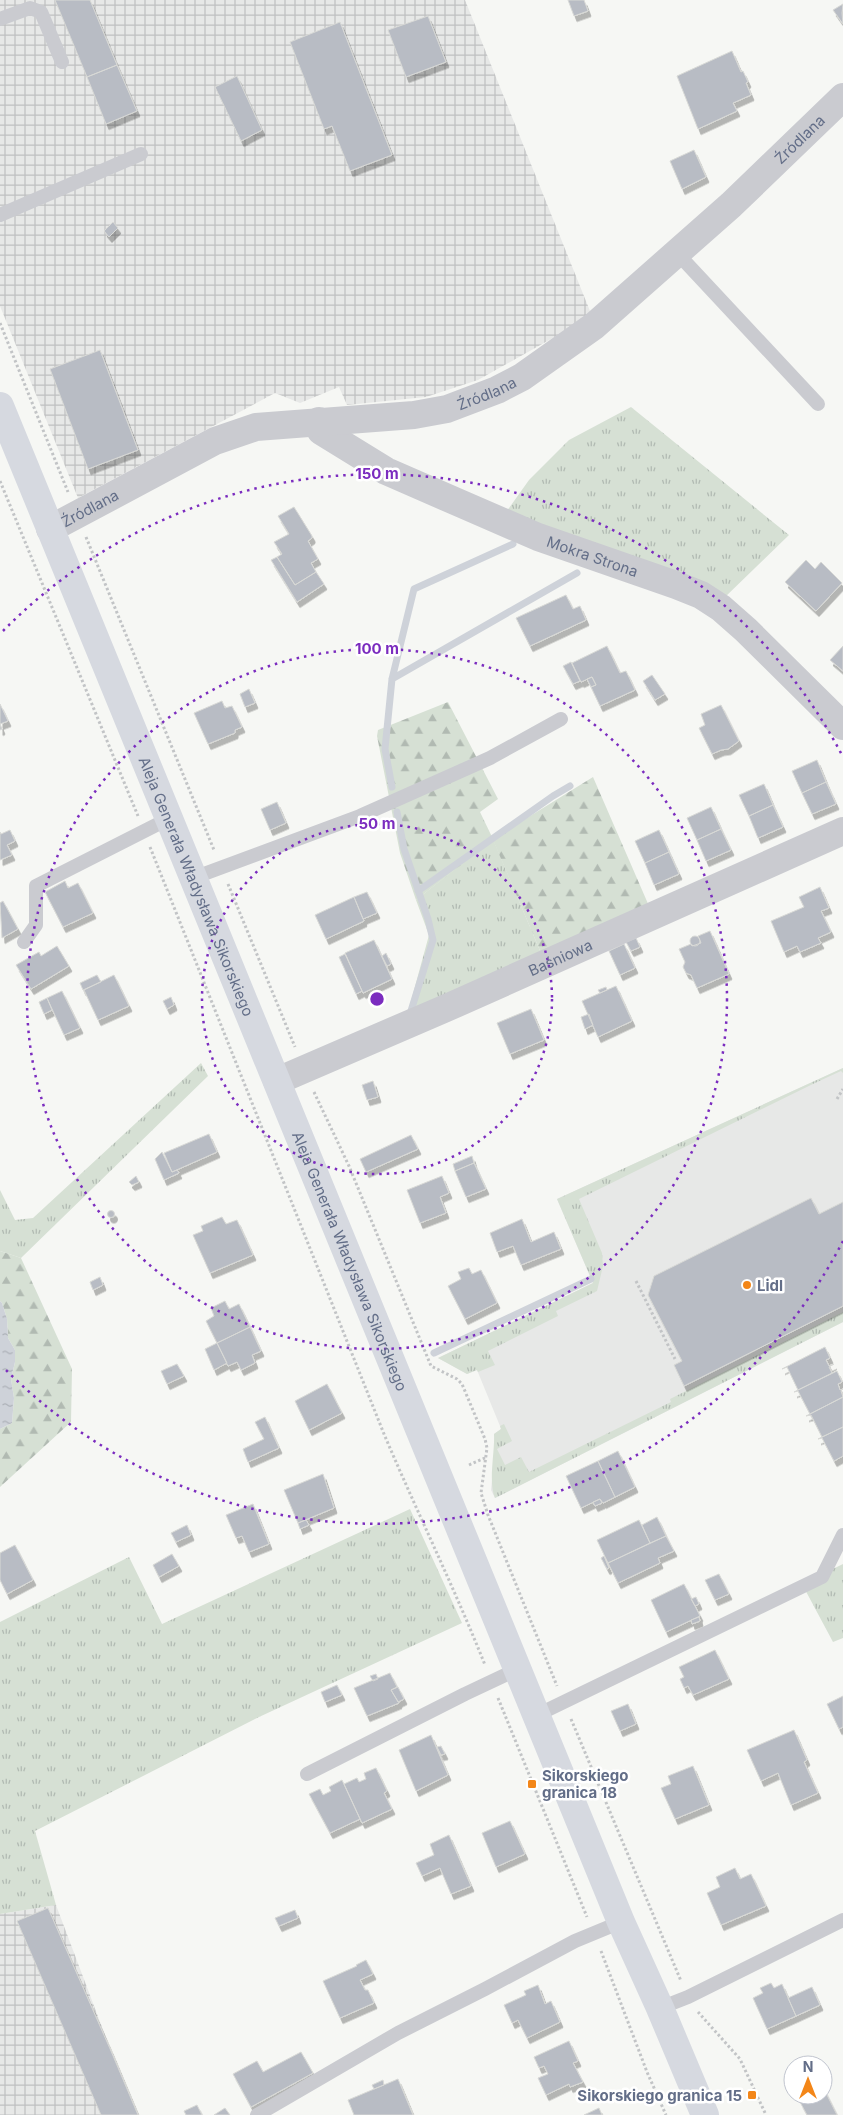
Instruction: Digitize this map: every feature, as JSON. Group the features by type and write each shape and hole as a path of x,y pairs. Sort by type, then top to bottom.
{"main road":[{"name":"Aleja Generała Władysława Sikorskiego","path":"0,406 621,1922 660,2008 704,2115"}],"street":[{"name":"Źródlana","path":"50,529 216,441 238,432 256,427 414,415 447,409 497,390 549,360 594,326 731,205 843,98"},
{"name":"Mokra Strona","path":"319,421 321,431 386,471 538,537 676,584 701,596 721,608 746,630 843,726"},
{"name":"Baśniowa","path":"276,1081 444,1009 843,831"}],"lane":[{"path":"0,19 30,8 41,12 62,62"},
{"path":"0,215 141,154"},
{"path":"677,253 818,404"},
{"path":"193,878 360,816 490,758 561,719"},
{"path":"24,942 36,925 36,886 168,819"},
{"path":"537,1715 822,1577 843,1534"},
{"path":"307,1774 518,1669"},
{"path":"660,2008 688,1997 843,1920"},
{"path":"257,2115 398,2032 594,1932 621,1922"}],"path":[{"path":"0,481 144,831 409,1489 462,1607 594,1932 647,2072 666,2115"},
{"path":"837,1099 843,1089"},
{"path":"636,1281 675,1359"},
{"path":"464,1388 487,1448 481,1493 488,1515 564,1702 688,1997 702,2018 740,2059 766,2115"},
{"path":"469,1465 485,1458"}],"shaded area":[{"path":"0,0 465,0 592,316 478,380 426,397 347,405 339,387 300,403 275,393 78,498 0,306"},
{"path":"843,1068 843,1322 495,1498 491,1490 495,1451 494,1434 501,1429 500,1426 477,1370 467,1374 438,1358 593,1283 557,1199"},
{"path":"56,1905 111,2051 138,2115 0,2115 0,1914"}],"green space":[{"path":"631,407 789,535 723,599 504,515 529,480 569,440"},
{"path":"448,702 498,799 480,812 493,839 593,777 649,906 541,953 493,840 416,900 400,853 377,736 378,730"},
{"path":"493,839 541,953 408,1012 429,935 416,900"},
{"path":"201,1063 208,1076 21,1258 0,1251 0,1190 15,1220 33,1218"},
{"path":"843,1068 843,1073 841,1071 815,1083 579,1199 602,1253 603,1266 597,1291 556,1311 558,1316 488,1351 495,1365 467,1374 438,1358 593,1283 557,1199"},
{"path":"0,1251 21,1258 72,1369 71,1422 0,1487 0,1429 12,1423 14,1398 11,1379 15,1362 15,1350 8,1338 7,1319 0,1301"},
{"path":"843,1312 843,1322 495,1498 492,1484 494,1434 501,1429 500,1426 504,1424 512,1441 497,1449 505,1465 521,1457 529,1472 671,1402 670,1399"},
{"path":"410,1509 462,1623 259,1717 35,1831 56,1905 0,1914 0,1622 129,1557 162,1624"},
{"path":"843,1564 843,1638 833,1642 802,1584"}],"water":[{"path":"0,1301 7,1319 8,1338 15,1350 15,1362 11,1379 14,1398 12,1423 0,1429"}],"building":[{"path":"55,0 90,0 117,65 87,77"},
{"path":"568,0 584,0 588,11 574,16"},
{"path":"843,4 842,13 843,24 833,10"},
{"path":"428,16 446,62 406,77 388,30"},
{"path":"340,22 392,155 350,171 332,126 324,129 290,42"},
{"path":"732,51 741,72 743,71 748,82 746,83 751,95 733,103 737,111 698,129 677,76"},
{"path":"117,65 137,111 106,124 87,77"},
{"path":"237,76 262,130 241,141 215,87"},
{"path":"694,150 706,177 682,189 670,161"},
{"path":"113,222 118,228 109,237 104,231"},
{"path":"100,350 138,450 88,469 50,369"},
{"path":"294,507 312,536 308,541 318,559 311,563 316,572 295,585 277,557 282,554 274,542 289,534 278,516"},
{"path":"277,557 295,585 316,572 324,584 297,602 271,560"},
{"path":"806,560 815,569 821,562 842,583 816,611 785,582"},
{"path":"566,595 573,609 580,606 586,620 530,646 516,618"},
{"path":"607,646 620,673 626,671 635,690 600,706 591,687 596,685 592,677 581,682 572,663"},
{"path":"843,646 843,671 830,660"},
{"path":"571,662 580,681 573,684 563,666"},
{"path":"652,675 665,694 655,700 643,681"},
{"path":"592,677 596,685 591,687 587,679"},
{"path":"249,689 255,703 245,707 240,694"},
{"path":"222,701 225,708 232,706 242,727 235,730 235,733 208,744 194,713"},
{"path":"0,704 8,721 0,724"},
{"path":"721,705 739,741 728,749 712,754 699,728 705,725 701,714"},
{"path":"817,760 826,782 802,793 792,771"},
{"path":"826,782 836,804 812,814 802,793"},
{"path":"764,784 773,805 749,816 739,795"},
{"path":"277,802 286,823 270,830 261,809"},
{"path":"773,805 783,827 758,838 749,816"},
{"path":"711,807 721,829 697,840 687,818"},
{"path":"721,829 731,850 706,861 697,840"},
{"path":"10,830 15,841 7,845 12,855 0,860 0,832 1,834"},
{"path":"659,830 669,852 645,863 635,841"},
{"path":"669,852 679,874 654,885 645,863"},
{"path":"65,881 68,888 78,883 93,913 63,927 45,892"},
{"path":"820,887 829,908 821,911 831,932 818,938 821,943 800,952 797,946 784,952 771,921 804,907 799,897"},
{"path":"367,892 377,913 363,919 354,897"},
{"path":"354,897 364,921 326,939 315,915"},
{"path":"3,901 18,929 2,938 0,903"},
{"path":"710,931 729,974 697,988 691,975 686,973 683,967 685,962 679,949 691,944 692,946 701,943 698,936"},
{"path":"695,936 700,941 695,946 690,941"},
{"path":"636,938 640,947 631,951 626,942"},
{"path":"374,940 392,979 363,993 345,953"},
{"path":"624,944 635,968 620,975 609,951"},
{"path":"57,946 69,966 31,989 16,965 39,952 41,956"},
{"path":"386,953 391,964 387,966 382,956"},
{"path":"345,954 362,991 356,994 339,957"},
{"path":"97,975 101,982 83,990 80,983"},
{"path":"114,975 129,1006 98,1020 84,990"},
{"path":"616,986 632,1021 598,1037 582,1001"},
{"path":"606,987 607,990 600,993 598,990"},
{"path":"62,991 80,1028 64,1035 47,998"},
{"path":"171,997 174,1005 167,1009 163,1001"},
{"path":"47,998 52,1010 44,1014 39,1002"},
{"path":"531,1009 544,1040 510,1054 497,1023"},
{"path":"589,1014 593,1025 585,1029 581,1017"},
{"path":"373,1081 378,1097 367,1100 362,1085"},
{"path":"209,1134 217,1152 172,1172 164,1153"},
{"path":"411,1135 418,1149 366,1172 360,1159"},
{"path":"162,1152 172,1172 177,1170 179,1173 164,1180 155,1159"},
{"path":"472,1156 474,1163 455,1171 453,1164"},
{"path":"474,1163 486,1189 466,1197 455,1171"},
{"path":"136,1176 139,1182 132,1185 129,1182"},
{"path":"442,1176 449,1193 440,1197 446,1213 420,1223 407,1190"},
{"name":"Lidl","path":"811,1198 819,1214 843,1202 843,1306 684,1386 674,1365 682,1361 648,1295 654,1276"},
{"path":"111,1210 115,1214 111,1218 107,1214"},
{"path":"222,1217 226,1224 237,1220 253,1255 210,1273 193,1235 203,1231 201,1226"},
{"path":"522,1219 531,1242 554,1232 561,1249 521,1265 513,1246 497,1252 490,1233"},
{"path":"469,1268 472,1274 481,1270 497,1303 465,1319 448,1286 461,1279 458,1272"},
{"path":"100,1277 103,1285 93,1290 90,1282"},
{"path":"225,1301 229,1309 239,1304 250,1327 217,1343 206,1321 214,1316 211,1308"},
{"path":"250,1327 261,1351 252,1355 255,1363 241,1370 237,1362 228,1366 217,1343"},
{"path":"217,1343 227,1363 214,1370 205,1349"},
{"path":"825,1347 830,1358 826,1360 829,1366 834,1364 829,1367 832,1373 798,1390 787,1367 782,1369"},
{"path":"177,1364 184,1376 167,1384 161,1371"},
{"path":"837,1371 842,1382 838,1384 840,1390 843,1389 841,1391 843,1397 810,1414 798,1391 794,1392"},
{"path":"327,1384 342,1413 309,1430 295,1401"},
{"path":"843,1397 843,1427 822,1437 811,1415 806,1416"},
{"path":"265,1417 279,1448 248,1462 243,1449 264,1439 255,1422"},
{"path":"843,1427 843,1456 834,1461 822,1438 818,1439"},
{"path":"618,1451 635,1487 615,1497 598,1461"},
{"path":"598,1461 615,1497 603,1503 600,1499 581,1508 566,1476"},
{"path":"323,1474 334,1508 298,1523 284,1490"},
{"path":"600,1499 602,1503 595,1506 593,1502"},
{"path":"253,1504 269,1544 249,1552 242,1536 236,1538 226,1515"},
{"path":"657,1517 666,1536 650,1543 642,1525"},
{"path":"306,1520 309,1525 300,1529 298,1523"},
{"path":"639,1520 650,1543 608,1563 597,1540"},
{"path":"187,1525 191,1535 176,1542 171,1533"},
{"path":"666,1536 674,1551 658,1558 660,1563 618,1583 608,1563"},
{"path":"15,1545 33,1580 7,1594 0,1580 0,1553"},
{"path":"172,1554 179,1566 159,1577 153,1565"},
{"path":"604,1556 609,1568 607,1569 601,1558"},
{"path":"719,1574 729,1594 715,1600 705,1580"},
{"path":"684,1584 700,1616 666,1632 651,1600"},
{"path":"696,1597 699,1604 695,1606 691,1599"},
{"path":"699,1617 700,1621 692,1624 691,1620"},
{"path":"715,1650 729,1679 693,1695 688,1686 684,1688 680,1679 684,1677 679,1667"},
{"path":"390,1673 397,1687 391,1690 399,1703 367,1716 354,1688"},
{"path":"376,1674 378,1679 373,1681 370,1676"},
{"path":"337,1685 342,1695 325,1702 321,1692"},
{"path":"398,1687 404,1699 398,1702 391,1690"},
{"path":"843,1696 843,1727 839,1729 827,1704"},
{"path":"628,1704 636,1724 620,1731 611,1711"},
{"path":"794,1730 807,1760 804,1762 818,1793 791,1805 778,1773 761,1781 747,1750"},
{"path":"431,1735 448,1775 416,1791 399,1750"},
{"path":"441,1746 445,1754 441,1755 437,1747"},
{"path":"693,1766 709,1805 675,1819 661,1788 671,1784 668,1776"},
{"path":"376,1768 387,1791 384,1793 392,1809 362,1823 344,1784 357,1778 359,1782 366,1779 364,1773"},
{"path":"342,1780 360,1819 330,1833 309,1794 320,1789 323,1795 331,1791 329,1787"},
{"path":"510,1821 525,1854 496,1867 482,1833"},
{"path":"449,1835 471,1886 451,1894 440,1868 422,1876 416,1863 434,1855 430,1844"},
{"path":"735,1868 740,1879 751,1874 766,1906 721,1925 707,1893 720,1887 716,1877"},
{"path":"48,1908 138,2115 101,2115 17,1921"},
{"path":"295,1910 298,1918 279,1926 275,1918"},
{"path":"366,1960 373,1974 360,1980 365,1990 368,1990 374,2003 340,2018 323,1981"},
{"path":"771,1983 774,1988 782,1984 796,2016 767,2029 753,1998 763,1993 760,1988"},
{"path":"538,1985 545,2004 551,2001 560,2022 527,2038 518,2020 512,2023 504,2005 526,1995 524,1991"},
{"path":"812,1987 820,2005 796,2016 788,1998"},
{"path":"569,2041 578,2061 573,2063 583,2082 570,2087 569,2084 546,2095 538,2078 548,2074 544,2066 539,2068 534,2057"},
{"path":"301,2052 313,2073 251,2107 233,2074 257,2061 263,2072"},
{"path":"398,2079 413,2115 354,2115 348,2100"},
{"path":"383,2080 384,2085 374,2089 372,2085"},
{"path":"197,2105 202,2115 186,2115 184,2111"},
{"path":"802,2105 832,2105 837,2115 807,2115"},
{"path":"225,2108 230,2115 214,2115"},
{"path":"599,2108 602,2115 584,2115"}],"waterway":[{"path":"392,787 385,749 392,679 414,589 513,544"},
{"path":"392,679 577,573"},
{"path":"418,891 570,786"},
{"path":"397,812 404,849 428,919 433,940 410,1014 408,1014"},
{"path":"434,1353 591,1279"}],"place":[{"name":"Lidl","path":"747,1285"},
{"name":"Sikorskiego granica 18","path":"532,1784"},
{"name":"Sikorskiego granica 15","path":"752,2095"}]}
